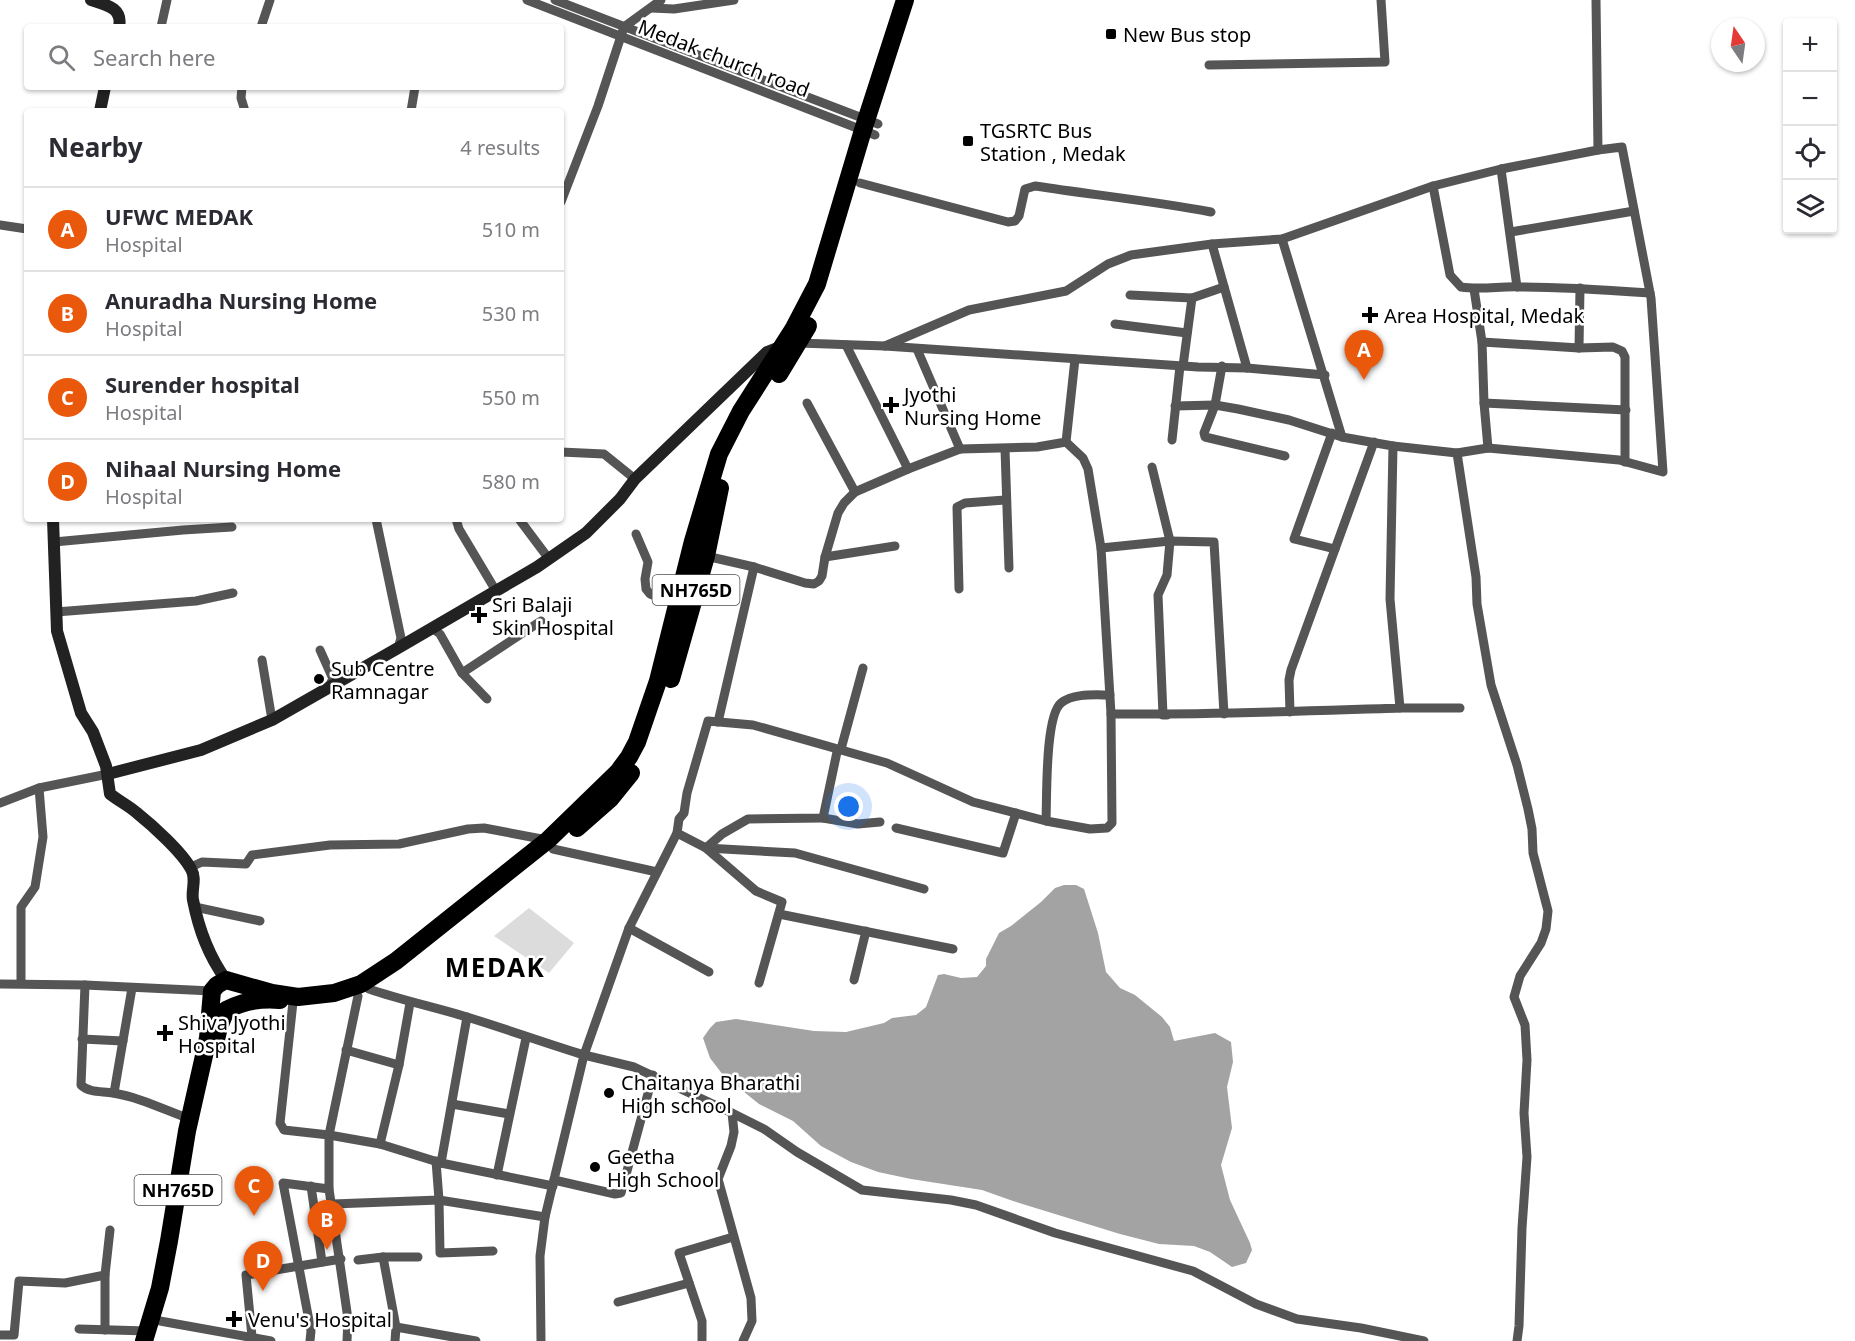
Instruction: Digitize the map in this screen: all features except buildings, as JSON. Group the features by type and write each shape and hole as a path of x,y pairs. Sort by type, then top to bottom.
{"highway":[{"name":"NH765D","path":"151,1334 169,1291 195,1134 210,1074 215,1041 226,1011 239,1004 273,999 293,1002 326,1002 364,992 387,979 550,845 618,772 629,757 637,742 658,681 693,541 719,454 741,411 791,344 827,289 860,183 871,127 905,0"},
{"name":"NH765D","path":"151,1334 190,1119 219,986 298,997 350,990 372,978 610,800 648,748 671,679 706,556 716,504 729,459 750,416 791,344 794,328 817,284 917,0"}],"street":[{"path":"91,0 115,8 119,14 119,24"},
{"path":"162,24 167,0"},
{"path":"262,24 270,0"},
{"name":"Medak church road","path":"527,0 620,37 871,127"},
{"name":"Medak church road","path":"555,0 871,127"},
{"path":"564,194 598,106 624,27 661,0"},
{"path":"651,8 674,9 734,0"},
{"path":"1209,65 1385,62 1381,0"},
{"path":"1596,0 1598,150"},
{"path":"101,108 104,90"},
{"path":"242,90 243,108"},
{"path":"412,108 414,90"},
{"path":"885,346 969,310 1066,291 1108,264 1131,255 1212,244 1282,239 1432,186 1501,169 1622,147 1650,293 1663,472 1625,462 1488,448 1457,453 1393,446 1342,437 1289,420 1215,405 1175,406"},
{"path":"1501,169 1516,286"},
{"path":"860,183 1000,221 1015,221 1019,216 1024,189 1035,186 1126,200 1162,202 1211,212"},
{"path":"1432,186 1450,275 1461,287 1474,289 1516,286 1580,288 1650,293"},
{"path":"1510,232 1634,211"},
{"path":"0,225 24,229"},
{"path":"1282,239 1342,437"},
{"path":"1212,244 1247,368"},
{"path":"1130,295 1192,298 1224,287"},
{"path":"1579,348 1580,288"},
{"path":"1474,289 1482,342 1488,448"},
{"path":"1172,440 1192,298"},
{"path":"1115,324 1187,333"},
{"path":"1482,342 1579,348 1613,347 1622,351 1625,357 1625,462"},
{"path":"0,803 39,788 108,774 201,750 272,720 398,648 549,559 586,533 620,499 635,479 767,352 791,344 885,346 1182,366 1222,366 1325,375"},
{"path":"846,345 908,469"},
{"path":"917,349 960,449"},
{"path":"1066,442 1075,359"},
{"path":"1222,366 1215,405 1204,433 1205,437 1285,456"},
{"path":"807,403 855,492"},
{"path":"1484,404 1626,410"},
{"path":"1332,433 1294,539 1335,549"},
{"path":"706,556 754,567 805,584 814,584 822,576 825,556 838,513 844,502 855,492 960,449 1037,447 1066,442"},
{"path":"541,1341 540,1256 545,1217 584,1055 629,928 677,833 679,819 684,813 687,794 708,721 753,724 841,749 892,765 973,802 1046,821 1090,829 1107,828 1112,823 1111,714 1101,548 1088,469 1083,458 1066,442"},
{"path":"1290,712 1291,670 1374,442"},
{"path":"1393,446 1390,599 1400,708"},
{"path":"1005,448 1009,568"},
{"path":"564,452 604,454 635,479"},
{"path":"1457,453 1476,577 1477,604 1491,686 1528,809 1533,853 1548,911 1546,929 1541,943 1520,976 1514,997 1525,1025 1527,1060 1524,1113 1527,1157 1522,1228 1520,1326 1517,1341"},
{"path":"1152,467 1170,541 1167,575 1158,595 1164,714 1167,715"},
{"path":"959,589 957,507 964,503 1005,500"},
{"path":"0,984 219,986 203,940 193,899 194,875 191,867 136,812 110,794 108,774 93,732 81,713 57,631 53,522"},
{"path":"194,529 195,522"},
{"path":"377,522 402,638 398,648"},
{"path":"457,522 459,530 496,591"},
{"path":"521,522 549,559"},
{"path":"54,542 182,524 194,529 232,527"},
{"path":"636,534 648,562 646,589 650,594 677,604"},
{"path":"1101,548 1170,541 1214,542 1224,714"},
{"path":"825,556 895,546"},
{"path":"718,722 754,567"},
{"path":"56,612 196,601 233,592"},
{"path":"462,673 542,621"},
{"path":"432,628 440,634 462,673 487,699"},
{"path":"320,651 333,679 328,688"},
{"path":"262,660 272,720"},
{"path":"823,818 837,752 841,749 863,668"},
{"path":"1046,821 1049,735 1055,710 1061,703 1072,698 1086,695 1110,695"},
{"path":"1111,714 1167,715 1460,708"},
{"path":"21,983 21,907 35,887 43,837 39,788"},
{"path":"896,828 1003,853 1016,813"},
{"path":"706,848 722,834 748,819 823,818 858,824 880,822"},
{"path":"191,867 202,862 246,864 254,855 304,848 399,844 468,829 484,828 657,873"},
{"path":"677,833 706,848 756,891 782,902 759,983"},
{"path":"706,848 795,853 924,890"},
{"path":"195,907 260,921"},
{"path":"779,914 953,949"},
{"path":"629,928 709,972"},
{"path":"854,980 866,931"},
{"path":"85,985 81,1086 86,1090 114,1093 190,1119"},
{"path":"114,1093 132,987"},
{"path":"347,1341 348,1319 341,1259 329,1188 329,1135 346,1050 364,992 467,1017 525,1038 634,1067 764,1129 797,1152 862,1190 976,1205 1055,1233 1193,1271 1256,1304 1298,1319 1361,1328 1424,1341"},
{"path":"293,1002 280,1123 284,1130 380,1144 439,1162 497,1175 615,1194 621,1193 653,1075"},
{"path":"380,1144 399,1065 410,1003"},
{"path":"467,1017 439,1162 440,1253 493,1251"},
{"path":"497,1175 525,1038"},
{"path":"82,1039 123,1041"},
{"path":"346,1050 399,1065"},
{"path":"452,1104 509,1114"},
{"path":"732,1113 734,1132 718,1179 751,1298 752,1321 742,1341"},
{"path":"310,1341 311,1332 283,1183 329,1188"},
{"path":"311,1186 322,1262"},
{"path":"333,1204 439,1200 545,1217"},
{"path":"105,1330 105,1275 110,1230"},
{"path":"702,1341 702,1321 680,1253 733,1237"},
{"path":"383,1257 396,1327 395,1341"},
{"path":"358,1260 418,1257"},
{"path":"252,1337 246,1275 341,1259"},
{"path":"0,1335 14,1335 19,1281 65,1283 105,1275"},
{"path":"618,1302 689,1282"},
{"path":"396,1327 476,1341"},
{"path":"79,1329 252,1337 271,1341"}],"shaded area":[{"path":"1076,885 1084,889 1098,933 1106,972 1120,988 1135,995 1162,1017 1170,1027 1174,1041 1215,1033 1231,1042 1233,1062 1227,1087 1232,1128 1221,1165 1230,1200 1252,1250 1246,1263 1232,1267 1210,1252 1194,1246 1159,1244 1120,1234 982,1190 878,1172 851,1162 821,1146 793,1121 759,1104 723,1075 710,1058 703,1038 716,1022 736,1019 814,1031 846,1032 884,1023 892,1018 916,1015 926,1007 938,975 961,978 977,977 986,966 986,959 999,933 1041,902 1055,888"},
{"path":"529,908 574,943 549,973 494,936"}],"place":[{"name":"New Bus stop","path":"1111,34"},
{"name":"TGSRTC Bus Station , Medak","path":"968,141"},
{"name":"Area Hospital, Medak","path":"1370,315"},
{"name":"UFWC MEDAK","path":"1364,380"},
{"name":"Jyothi Nursing Home","path":"891,405"},
{"name":"Sri Balaji Skin Hospital","path":"479,615"},
{"name":"Sub Centre Ramnagar","path":"319,679"},
{"name":"Shiva Jyothi Hospital","path":"165,1033"},
{"name":"Chaitanya Bharathi High school","path":"609,1093"},
{"name":"Geetha High School","path":"595,1167"},
{"name":"Surender hospital","path":"254,1216"},
{"name":"Anuradha Nursing Home","path":"327,1250"},
{"name":"Nihaal Nursing Home","path":"263,1291"},
{"name":"Venu's Hospital","path":"234,1319"}],"district":[{"name":"MEDAK","path":"495,967"}]}
